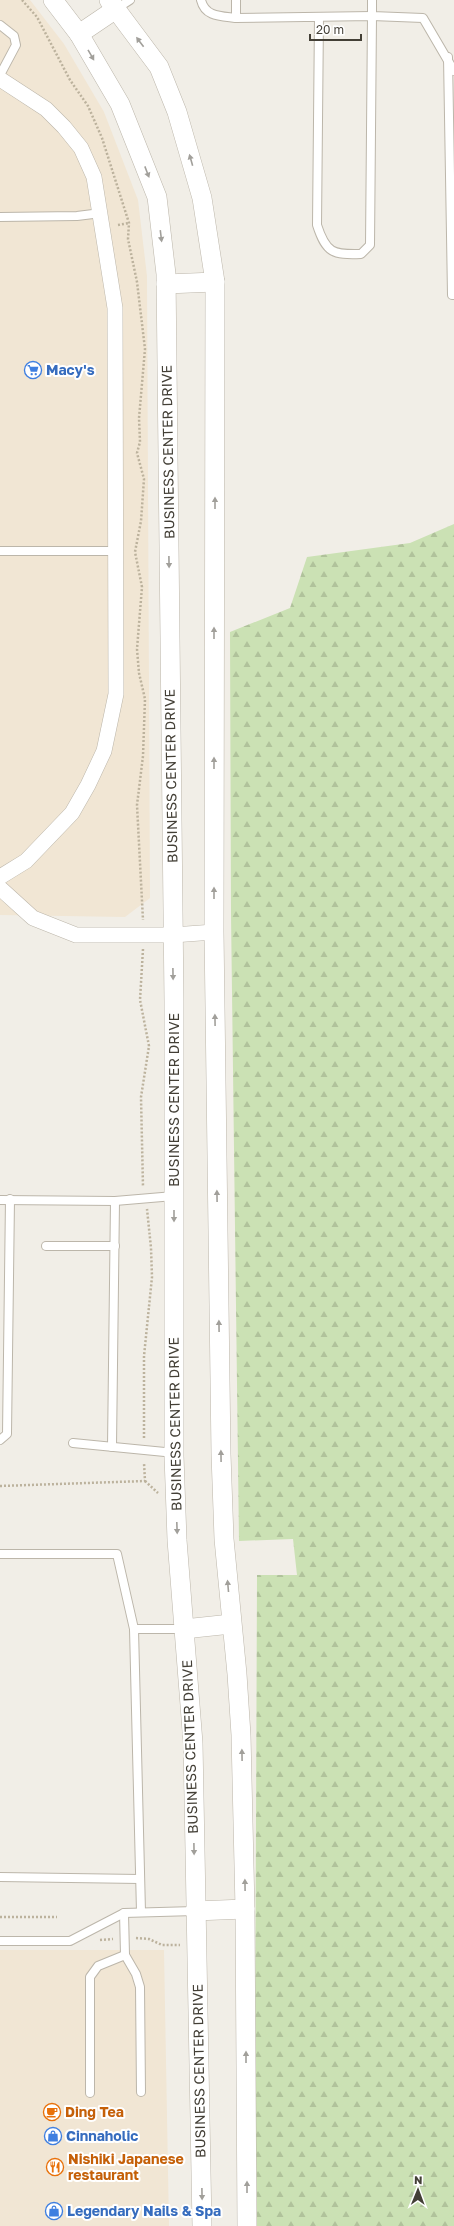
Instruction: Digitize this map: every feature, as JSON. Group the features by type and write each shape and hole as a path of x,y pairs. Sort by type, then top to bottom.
{"street":[{"name":"BUSINESS CENTER DRIVE","path":"53,0 79,34 120,104 157,197 166,284 173,935 174,1453 177,1540 193,1743 202,2226"},
{"path":"79,34 118,3 159,67 177,112 202,198 215,282 214,932 221,1454 224,1539 237,1674 241,1735 245,1909 247,2226"},
{"path":"0,80 46,109 81,148 94,177 115,308 116,551 116,694 104,752 72,813 26,861 0,877"},
{"path":"166,284 215,282"},
{"path":"0,888 33,918 76,935 173,935 214,932"},
{"path":"184,1629 231,1624"},
{"path":"195,1911 245,1909"}],"lane":[{"path":"201,0 203,7 214,16 236,18 372,16 423,18 448,57 454,71"},
{"path":"236,0 236,18"},
{"path":"319,17 317,225 322,239 330,251 343,255 361,254 370,245 372,0"},
{"path":"0,25 14,36 16,45 0,75"},
{"path":"448,57 452,294 454,295"},
{"path":"0,217 77,216 100,214"},
{"path":"0,551 116,551"},
{"path":"0,1200 115,1201 174,1196"},
{"path":"0,1440 7,1434 10,1199"},
{"path":"112,1446 115,1201"},
{"path":"46,1246 115,1246"},
{"path":"73,1443 174,1453"},
{"path":"0,1554 117,1554 134,1629 141,1912"},
{"path":"134,1629 184,1629"},
{"path":"0,1877 140,1879"},
{"path":"0,1941 70,1941 124,1913 195,1911"},
{"path":"124,1913 125,1955 136,1974 140,1988 141,2092"},
{"path":"90,2093 90,1977 98,1966 125,1955"}],"path":[{"path":"0,1486 145,1481 143,1450 144,1356 152,1276 152,1248 142,1175 141,1097 149,1046 140,1000 144,935 136,805 143,756 145,700 139,673 137,649 142,587 135,552 142,521 144,479 137,454 140,442 139,418 146,349 137,282 128,239 129,222 102,138 88,106 70,80 37,17 22,0"},
{"path":"0,1917 57,1916"}],"shaded area":[{"path":"0,0 30,0 64,44 104,112 138,200 147,276 150,898 125,917 0,915"},
{"path":"0,1950 164,1950 169,2226 0,2226"}],"green space":[{"path":"454,524 454,2226 257,2226 255,2072 257,1575 297,1575 293,1539 239,1541 231,914 230,632 290,608 307,557 410,543"}],"place":[{"name":"Macy's","path":"33,370"},
{"name":"Ding Tea","path":"52,2112"},
{"name":"Cinnaholic","path":"53,2136"},
{"name":"Nishiki Japanese restaurant","path":"55,2167"},
{"name":"Legendary Nails & Spa","path":"54,2211"}]}
